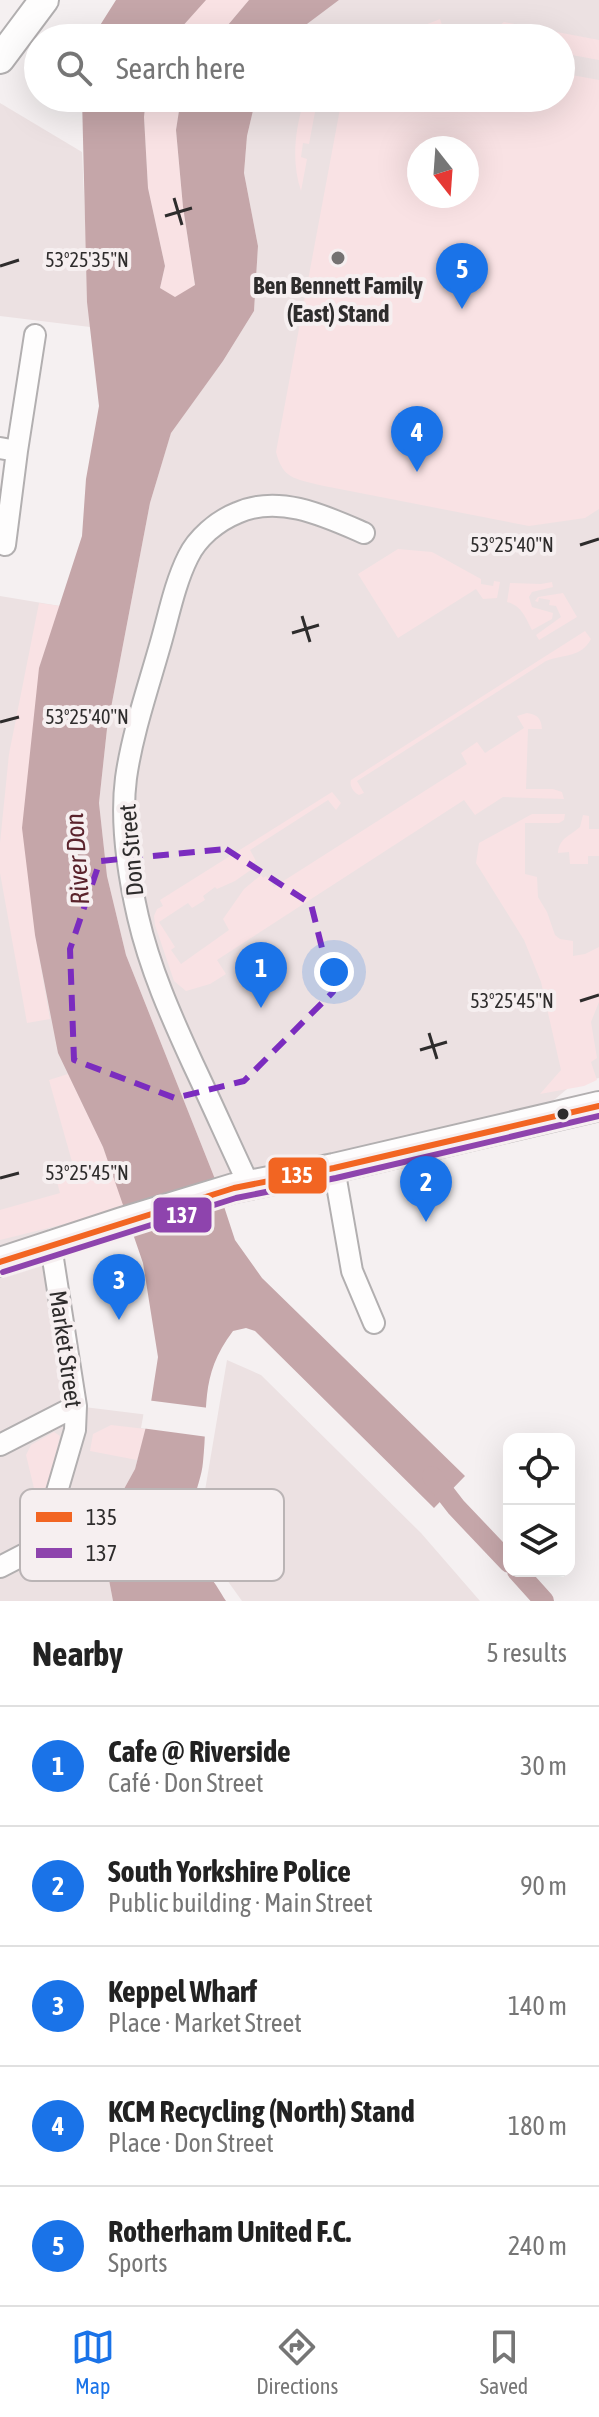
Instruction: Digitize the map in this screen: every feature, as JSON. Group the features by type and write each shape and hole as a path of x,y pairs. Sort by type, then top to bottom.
{"street":[{"path":"24,24 44,0"},
{"path":"2,51 24,24"},
{"path":"5,545 9,450 35,335"},
{"name":"Don Street","path":"242,1187 160,991 138,917 126,848 126,778 179,579 189,554 210,529 237,513 264,505 298,508 326,516 364,533"},
{"path":"0,1262 242,1187 599,1106"},
{"path":"334,1168 352,1271 374,1323"},
{"name":"Market Street","path":"51,1246 76,1406 75,1430 58,1489"},
{"path":"0,1445 76,1406"},
{"name":"Market Street","path":"0,1567 20,1557"}],"highlighted area":[{"path":"226,849 311,904 333,992 244,1081 175,1098 74,1060 70,949 100,861"}],"shaded area":[{"path":"205,0 249,0 229,24 184,24"},
{"path":"339,0 599,0 599,1078 573,1084 548,1105 215,1179 126,955 107,876 99,803 107,729 150,503 171,432 223,361 254,311 258,246 244,173 253,112 575,112 575,24 307,24"},
{"path":"575,35 599,40 599,60 575,56"},
{"path":"575,76 599,80 599,509 585,518 529,526 303,481 286,472 276,452 339,112 575,112"},
{"path":"0,103 82,152 90,327 0,316"},
{"path":"145,112 179,112 176,130 183,207 195,286 175,298 160,288 165,266 148,188"},
{"path":"301,112 315,112 309,144 303,143 301,157 307,159 301,191 296,168"},
{"path":"398,549 432,552 481,579 481,584 493,586 494,581 500,582 497,598 483,599 476,589 398,638 358,574"},
{"path":"552,582 553,587 532,592 529,597 532,607 553,613 552,619 532,630 520,609 507,602 510,583"},
{"path":"563,593 577,617 539,640 536,635 561,617 556,606 549,605 550,600 539,598 538,602 535,601 538,597"},
{"path":"0,596 60,606 39,668 103,1147 125,1209 48,1229 76,1406 149,1415 135,1469 124,1489 20,1489 20,1581 109,1581 113,1601 0,1601"},
{"path":"39,603 60,606 39,668 35,935 50,1019 27,1023 0,873 0,843 9,754"},
{"path":"585,631 591,639 582,649 546,661 357,781 364,793 359,795 352,789 351,780"},
{"path":"527,713 538,718 542,729 528,729 526,789 553,789 562,792 564,799 503,797 475,815 464,800 217,960 226,974 210,984 186,991 174,981 155,925 154,916 157,909 163,906 160,900 332,792 341,803 336,810 328,800 250,850 256,861 253,863 255,867 235,881 217,889 215,887 203,896 205,900 192,908 188,903 159,922 175,947 171,950 181,964 229,930 223,919 244,889 261,875 263,878 266,876 274,887 467,764 461,753 477,742 485,753 524,728 517,716"},
{"path":"532,814 565,814 564,820 559,823 525,823 525,874 537,877 538,897 555,935 573,941 573,956 599,947 599,1002 591,1022 597,1058 591,1062 597,1080 584,1086 540,1094 561,1070 541,982 524,940 476,863 479,843"},
{"path":"583,815 589,816 589,829 599,829 599,856 588,856 588,864 570,864 569,852 558,853 559,848 580,827"},
{"path":"68,1074 103,1147 125,1209 0,1240 0,1210 60,1193 57,1182 76,1176 49,1080"},
{"path":"227,1360 261,1375 421,1533 480,1601 242,1601 228,1581 284,1581 284,1489 205,1489"},
{"path":"111,1425 146,1429 137,1460 90,1451 93,1434"},
{"path":"54,1432 60,1436 47,1489 34,1489 26,1455 31,1445"}],"water":[{"path":"116,0 206,0 185,24 101,24"},
{"path":"249,0 339,0 307,24 229,24"},
{"name":"River Don","path":"82,112 145,112 148,188 165,266 160,288 175,297 195,285 183,207 176,130 179,112 253,112 244,173 258,246 254,311 223,361 171,433 150,503 107,729 99,803 107,876 126,955 215,1179 235,1240 262,1278 465,1476 434,1508 255,1331 246,1328 233,1331 214,1364 207,1394 205,1443 196,1489 124,1489 135,1469 149,1415 158,1357 143,1263 103,1147 58,1053 35,935 22,828 39,668 82,536 86,479 99,406 87,302"},
{"path":"109,1581 213,1581 226,1601 113,1601"}],"pier":[{"path":"146,1400 209,1408 208,1437 141,1428"}],"waterway":[{"path":"432,1476 456,1507 503,1557"},
{"path":"522,1577 544,1601"}],"transit line":[{"name":"135","path":"0,1262 234,1188 334,1168 599,1106"},
{"name":"137","path":"3,1272 236,1198 336,1178 599,1116"}],"place":[{"name":"Ben Bennett Family (East) Stand","path":"338,258"},
{"name":"Rotherham United F.C.","path":"462,309"},
{"name":"KCM Recycling (North) Stand","path":"417,472"},
{"name":"Cafe @ Riverside","path":"261,1008"},
{"name":"South Yorkshire Police","path":"426,1222"},
{"name":"Keppel Wharf","path":"119,1320"}]}
